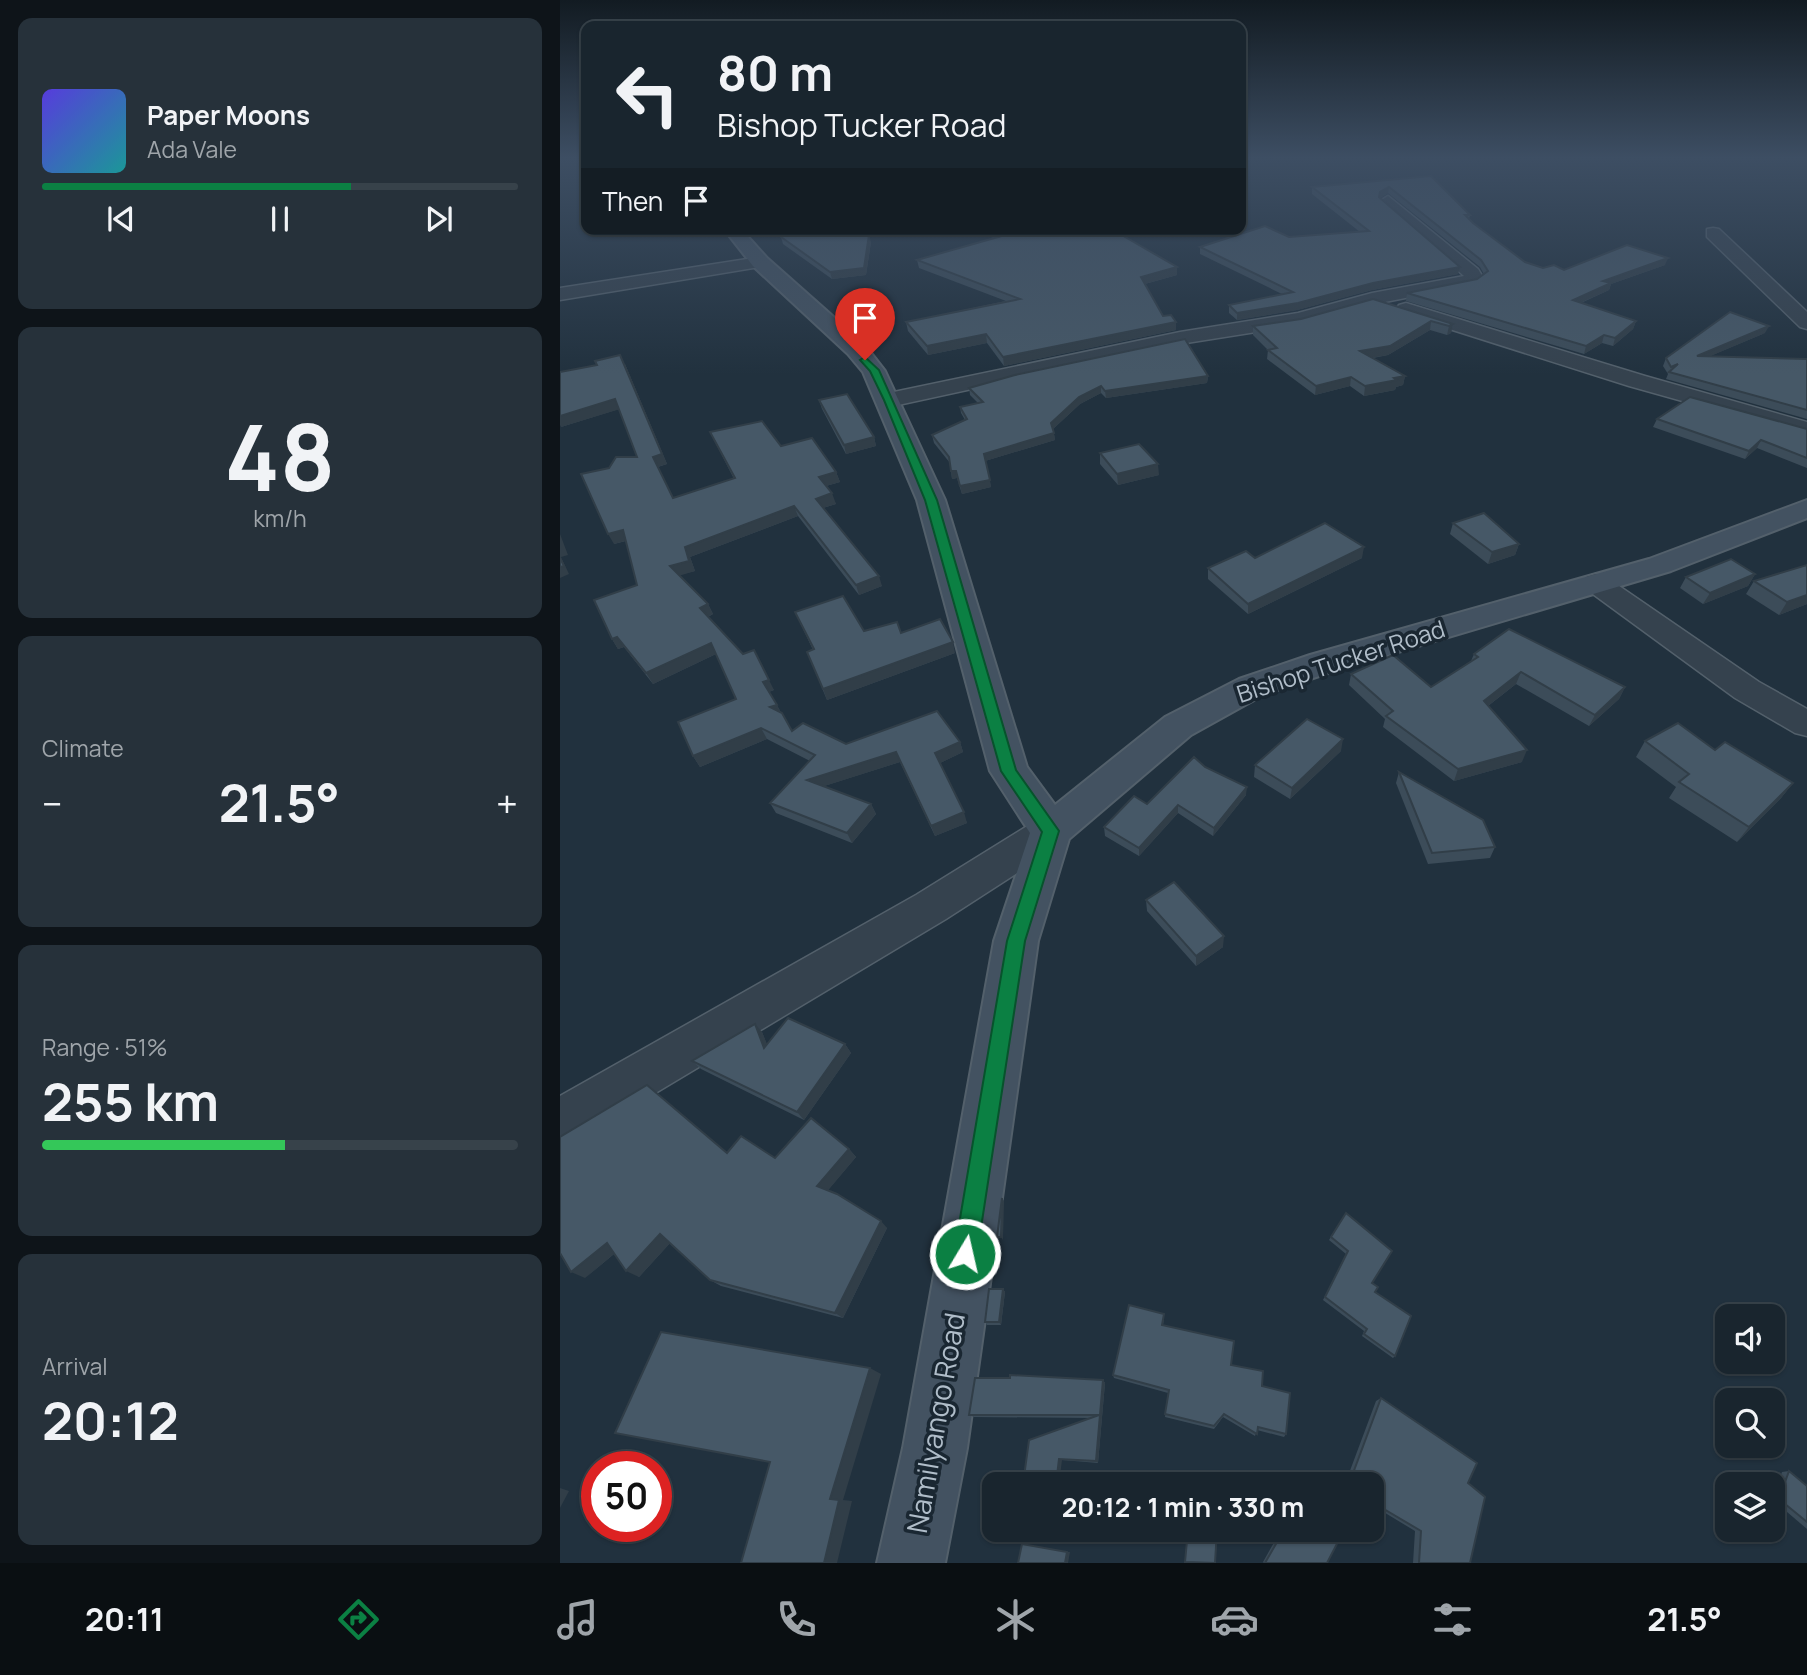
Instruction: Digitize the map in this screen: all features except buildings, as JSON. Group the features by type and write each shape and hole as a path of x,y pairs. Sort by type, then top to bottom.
{"main road":[{"path":"737,235 760,262 856,349 874,370 931,500 1009,771 1051,831"},
{"name":"Bishop Tucker Road","path":"1051,831 1178,726 1251,687 1322,663 1596,583 1730,540 1807,508"},
{"name":"Namilyango Road","path":"911,1563 935,1448 1016,941 1051,831"}],"street":[{"path":"888,400 1180,338 1300,319 1372,299 1476,277 1420,229"},
{"path":"1713,233 1807,323"},
{"path":"560,294 760,262"},
{"path":"1372,299 1637,381 1807,429"},
{"path":"1596,583 1747,690 1807,724"},
{"path":"560,1123 931,907 1051,831"}],"route":[{"path":"865,360 874,370 911,447 931,500 954,589 1009,771 1051,831 1016,941 965,1254"}]}
